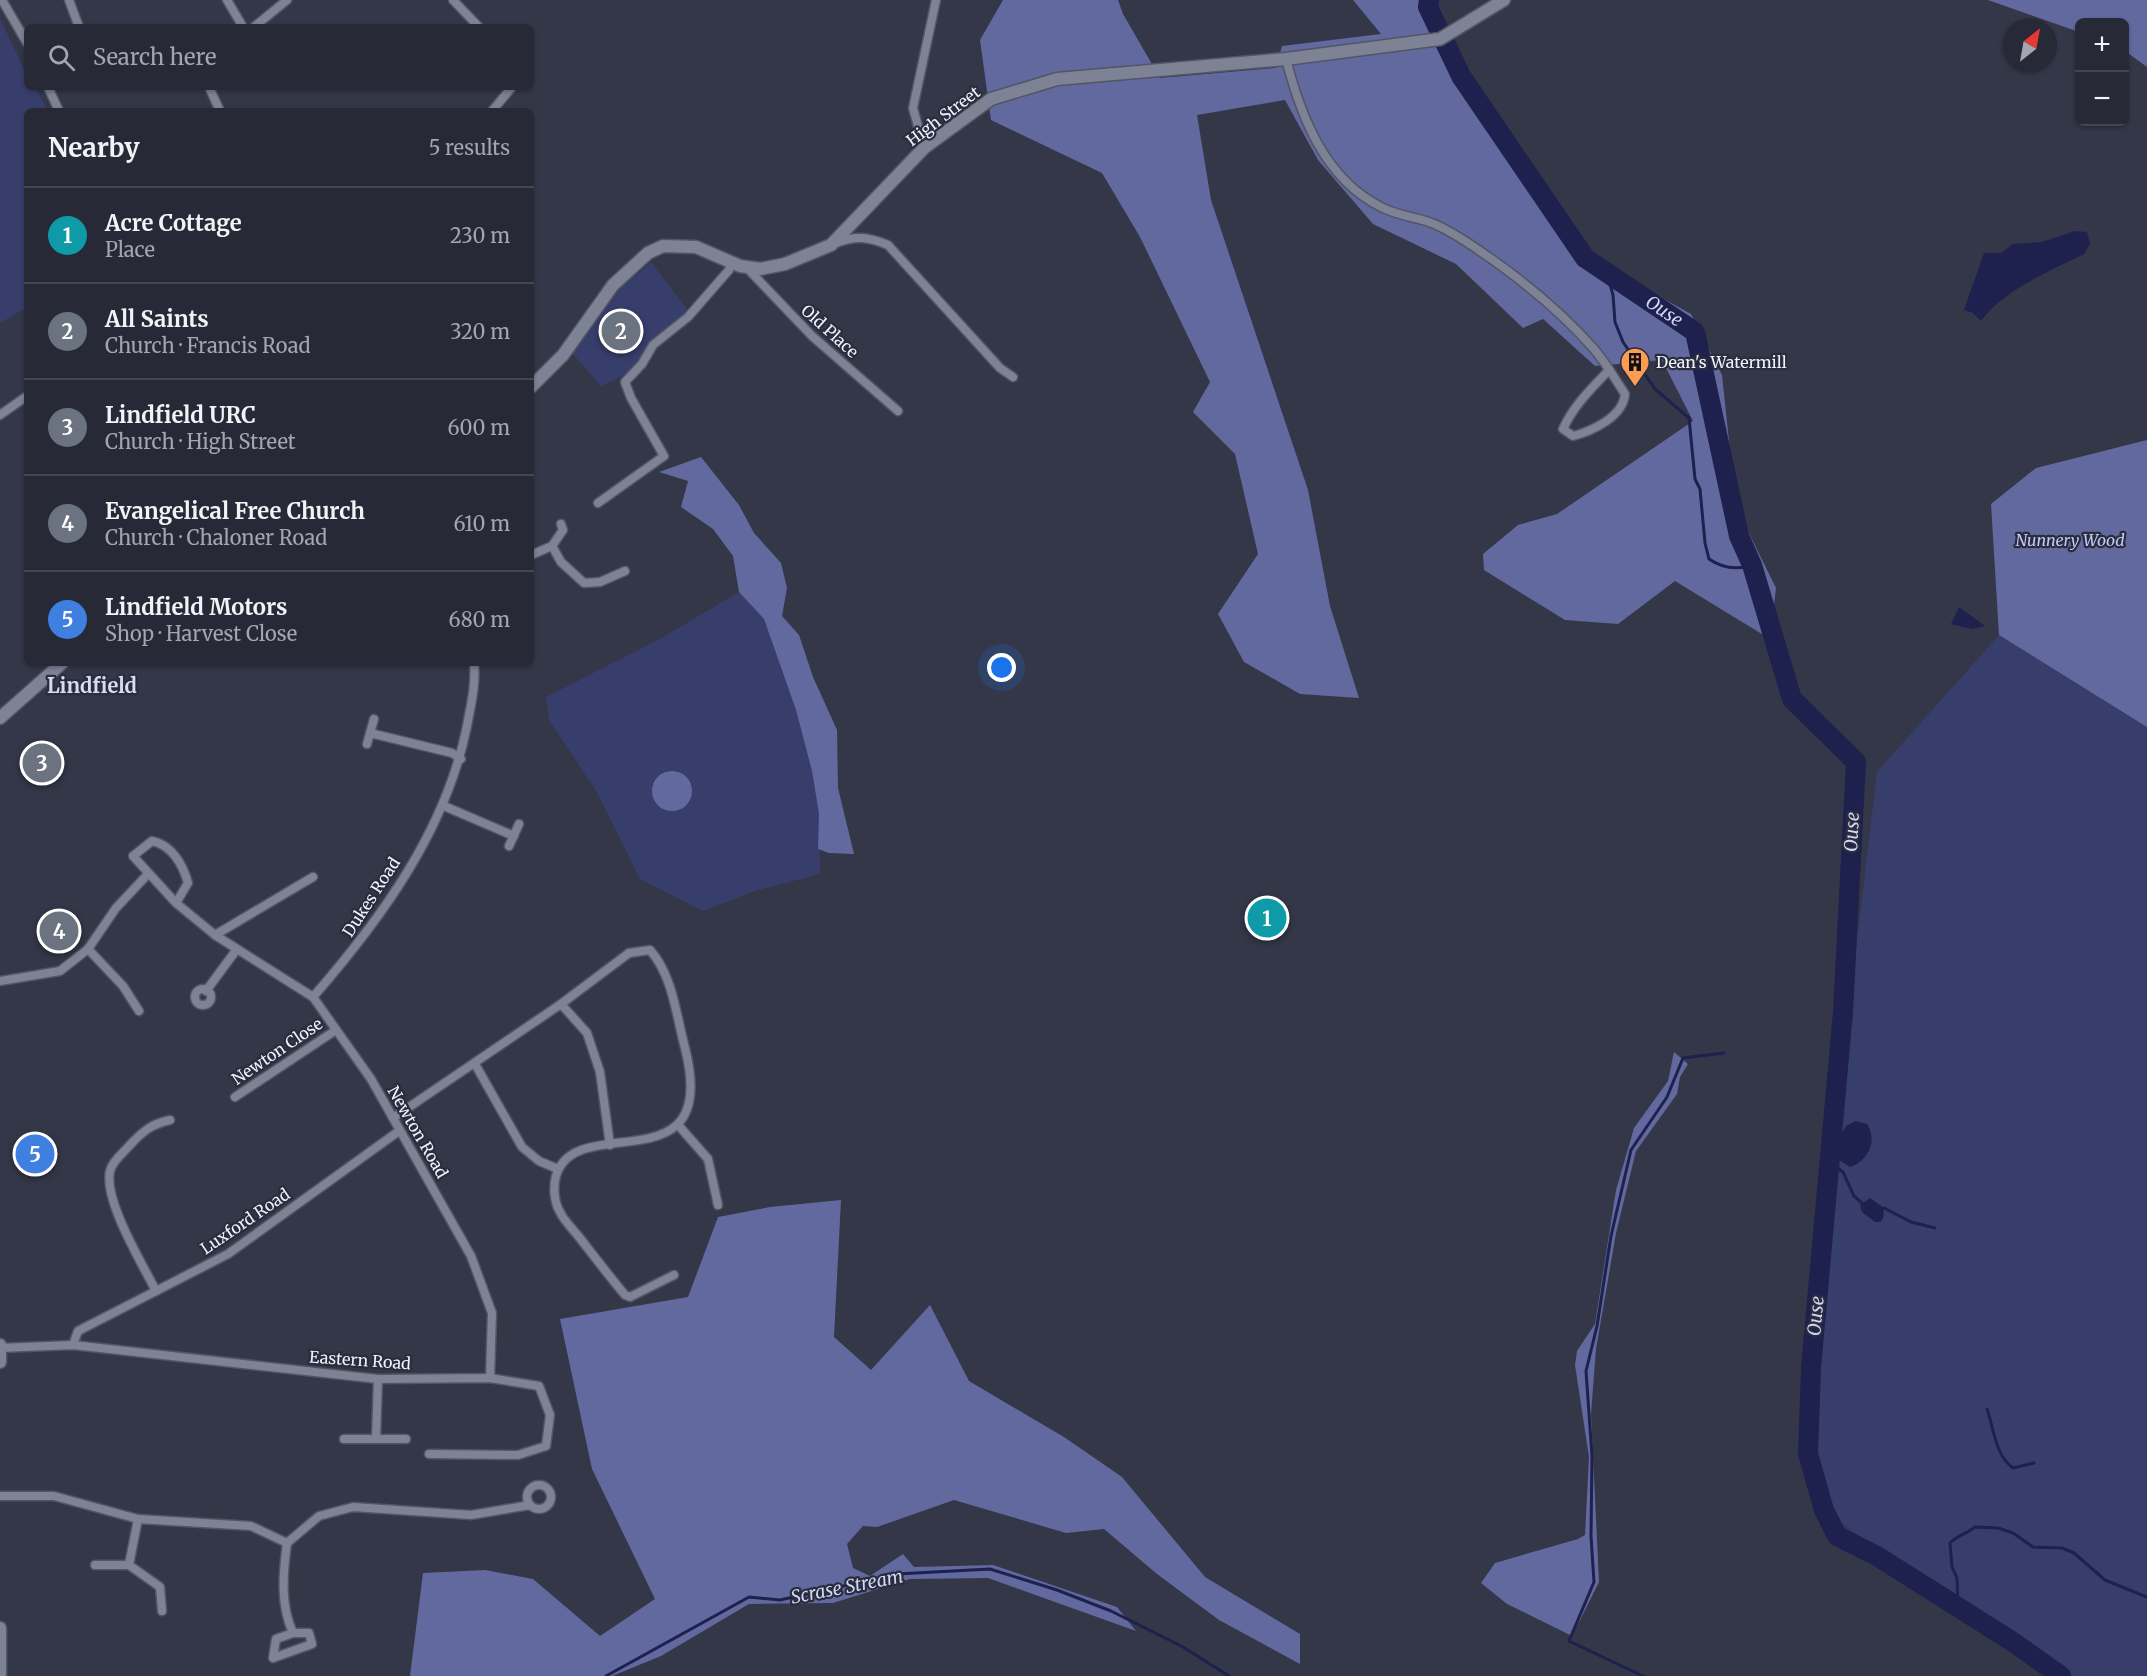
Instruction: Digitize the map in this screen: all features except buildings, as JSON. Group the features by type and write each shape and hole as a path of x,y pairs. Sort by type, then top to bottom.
{"main road":[{"name":"High Street","path":"534,384 562,355 613,285 648,253 663,246 696,246 747,268 760,269 785,264 831,246 924,148 991,99 1057,79 1287,59 1443,37 1504,0"},
{"path":"0,718 59,666"},
{"path":"0,1346 0,1362"},
{"path":"0,1628 0,1676"}],"street":[{"path":"2,0 24,38"},
{"path":"69,0 78,24"},
{"path":"226,0 241,24"},
{"path":"258,24 286,0"},
{"path":"453,0 476,24"},
{"path":"924,148 913,108 936,0"},
{"path":"1287,59 1297,101 1320,149 1353,189 1383,208 1432,223 1465,241 1514,276 1594,350 1609,370 1625,394 1624,404 1610,418 1587,432 1573,436 1563,429 1574,407 1609,370"},
{"path":"49,90 58,108"},
{"path":"210,90 218,108"},
{"path":"494,108 510,90"},
{"path":"831,246 848,238 868,236 888,245 1000,368 1013,376"},
{"path":"598,503 664,456 631,398 626,382 642,364 653,345 688,316 729,270 731,262"},
{"name":"Old Place","path":"747,268 812,336 898,411"},
{"path":"0,415 24,398"},
{"path":"534,554 552,546 563,530 561,524"},
{"path":"552,546 561,562 584,583 600,582 625,571"},
{"name":"Dukes Road","path":"313,997 353,951 392,896 444,806 461,759 476,682 474,666"},
{"path":"367,744 374,720"},
{"path":"370,733 452,753 461,759"},
{"path":"452,753 463,746"},
{"path":"444,806 514,836"},
{"path":"509,846 519,824"},
{"name":"Newton Road","path":"176,903 188,884 184,867 163,843 152,841 133,856 148,874 176,903 215,935 313,997 371,1079 471,1256 492,1313 490,1378"},
{"path":"0,981 60,971 88,949 116,908 148,874"},
{"path":"215,935 313,877"},
{"path":"88,949 123,986 139,1011"},
{"path":"206,991 237,949"},
{"path":"393,1118 561,1004 629,953 650,950 664,966 690,1068 691,1094 688,1112 679,1126 645,1139 610,1145 568,1158 558,1168 554,1186 559,1211 625,1295 630,1297 674,1275"},
{"path":"561,1004 587,1034 600,1072 610,1145"},
{"name":"Newton Close","path":"235,1097 336,1030"},
{"path":"474,1064 522,1147 539,1161 558,1168"},
{"path":"156,1291 122,1223 108,1183 111,1168 116,1160 144,1129 170,1120"},
{"path":"679,1126 708,1159 718,1205"},
{"name":"Luxford Road","path":"73,1345 78,1331 228,1254 399,1131"},
{"name":"Eastern Road","path":"0,1346 73,1345 378,1379 490,1378 539,1386 550,1415 546,1446 518,1455 429,1454"},
{"path":"376,1439 378,1379"},
{"path":"344,1439 406,1439"},
{"path":"0,1496 54,1496 138,1519 251,1526 287,1543"},
{"path":"293,1633 287,1620 282,1574 287,1543 319,1515 353,1507 471,1515 530,1505"},
{"path":"129,1565 138,1519"},
{"path":"95,1565 129,1565 160,1587 162,1611"},
{"path":"293,1633 309,1633 312,1644 273,1658 276,1639 293,1633"}],"shaded area":[{"path":"0,18 24,70 24,90 37,90 46,108 24,108 24,309 0,323"},
{"path":"2075,231 2087,232 2090,244 2084,254 2042,274 2014,291 1990,310 1981,321 1973,313 1964,310 1984,253 2001,253 2013,244 2042,242"},
{"path":"651,262 689,312 652,343 631,372 601,386 572,353 620,288"},
{"path":"739,592 764,619 796,710 812,771 819,814 820,874 758,890 703,911 640,879 598,794 549,720 546,697 660,639"},
{"path":"1959,607 1985,626 1971,629 1951,624"},
{"path":"1999,635 2147,726 2147,1676 2072,1676 1849,1529 1836,1517 1825,1497 1813,1450 1825,1211 1877,772"},
{"path":"1855,1121 1867,1124 1872,1137 1866,1155 1850,1167 1839,1160 1836,1143 1846,1126"},
{"path":"1870,1198 1884,1208 1883,1219 1880,1222 1875,1222 1862,1212 1860,1205"}],"green space":[{"path":"1003,0 1118,0 1123,14 1160,78 1276,68 1282,46 1381,34 1353,0 1435,0 1452,49 1599,263 1691,314 1722,375 1736,507 1776,588 1770,639 1675,581 1618,624 1565,620 1484,570 1483,554 1518,525 1557,514 1693,421 1662,360 1595,366 1543,319 1523,328 1456,264 1373,224 1318,160 1285,100 1197,115 1211,200 1308,490 1330,606 1359,698 1300,694 1244,662 1218,614 1258,554 1235,454 1193,412 1210,382 1140,237 1102,173 991,120 980,40"},
{"path":"1988,0 2147,0 2147,67 2129,54 2129,18 2075,18 2075,31 2057,24 2057,18 2039,18"},
{"name":"Nunnery Wood","path":"2147,440 2147,727 1999,635 1991,504 2036,468"},
{"path":"701,457 739,505 754,533 781,563 787,588 782,616 799,635 813,677 837,730 838,788 854,854 829,853 818,849 819,814 812,771 796,710 764,619 739,592 733,556 713,529 681,507 688,481 659,472"},
{"path":"672,771 680,772 686,777 691,783 691,799 686,805 680,810 672,811 664,810 658,805 653,799 652,791 653,783 658,777 664,772"},
{"path":"1674,1052 1688,1064 1680,1077 1677,1094 1636,1151 1616,1233 1596,1349 1591,1414 1599,1582 1572,1636 1507,1604 1481,1583 1495,1563 1585,1535 1589,1457 1575,1365 1577,1351 1595,1324 1616,1190 1634,1128 1668,1081"},
{"path":"841,1200 834,1337 871,1370 930,1305 969,1381 1064,1437 1122,1477 1205,1577 1300,1634 1300,1664 1219,1620 1157,1574 1104,1529 1066,1533 954,1500 877,1527 863,1526 847,1544 853,1568 870,1576 903,1554 914,1567 993,1565 1117,1607 1136,1631 988,1578 910,1579 833,1603 749,1604 661,1656 612,1676 410,1676 423,1573 485,1570 533,1579 600,1636 655,1599 592,1469 560,1319 688,1297 718,1217 770,1207"}],"waterway":[{"name":"Ouse","path":"1429,0 1428,7 1461,76 1585,258 1695,332 1739,536 1752,565 1792,699 1856,762 1843,1012 1811,1368 1808,1454 1824,1510 1837,1536 1877,1556 2013,1642 2061,1676"},
{"path":"1607,273 1613,295 1615,322 1623,342 1655,389 1689,418 1695,479 1700,489 1705,543 1709,559 1730,567 1752,565"},
{"path":"1643,1676 1569,1641 1594,1582 1591,1536 1592,1456 1586,1371 1597,1326 1611,1236 1631,1150 1667,1097 1683,1058 1724,1053"},
{"path":"1830,1162 1843,1172 1854,1196 1862,1203"},
{"path":"1884,1208 1911,1222 1935,1228"},
{"path":"1987,1409 1996,1441 2007,1463 2013,1468 2034,1463"},
{"path":"1958,1607 1957,1578 1952,1567 1950,1543 1975,1527 1998,1528 2013,1533 2033,1547 2062,1548 2074,1553 2105,1580 2147,1597"},
{"name":"Scrase Stream","path":"606,1676 749,1597 780,1600 897,1574 990,1569 1057,1590 1111,1611 1183,1647 1229,1676"}],"place":[{"name":"All Saints","path":"621,331"},
{"name":"Dean's Watermill","path":"1635,388"},
{"name":"Lindfield URC","path":"42,763"},
{"name":"Acre Cottage","path":"1267,918"},
{"name":"Evangelical Free Church","path":"59,931"},
{"name":"Lindfield Motors","path":"35,1154"}],"district":[{"name":"Lindfield","path":"92,686"}]}
